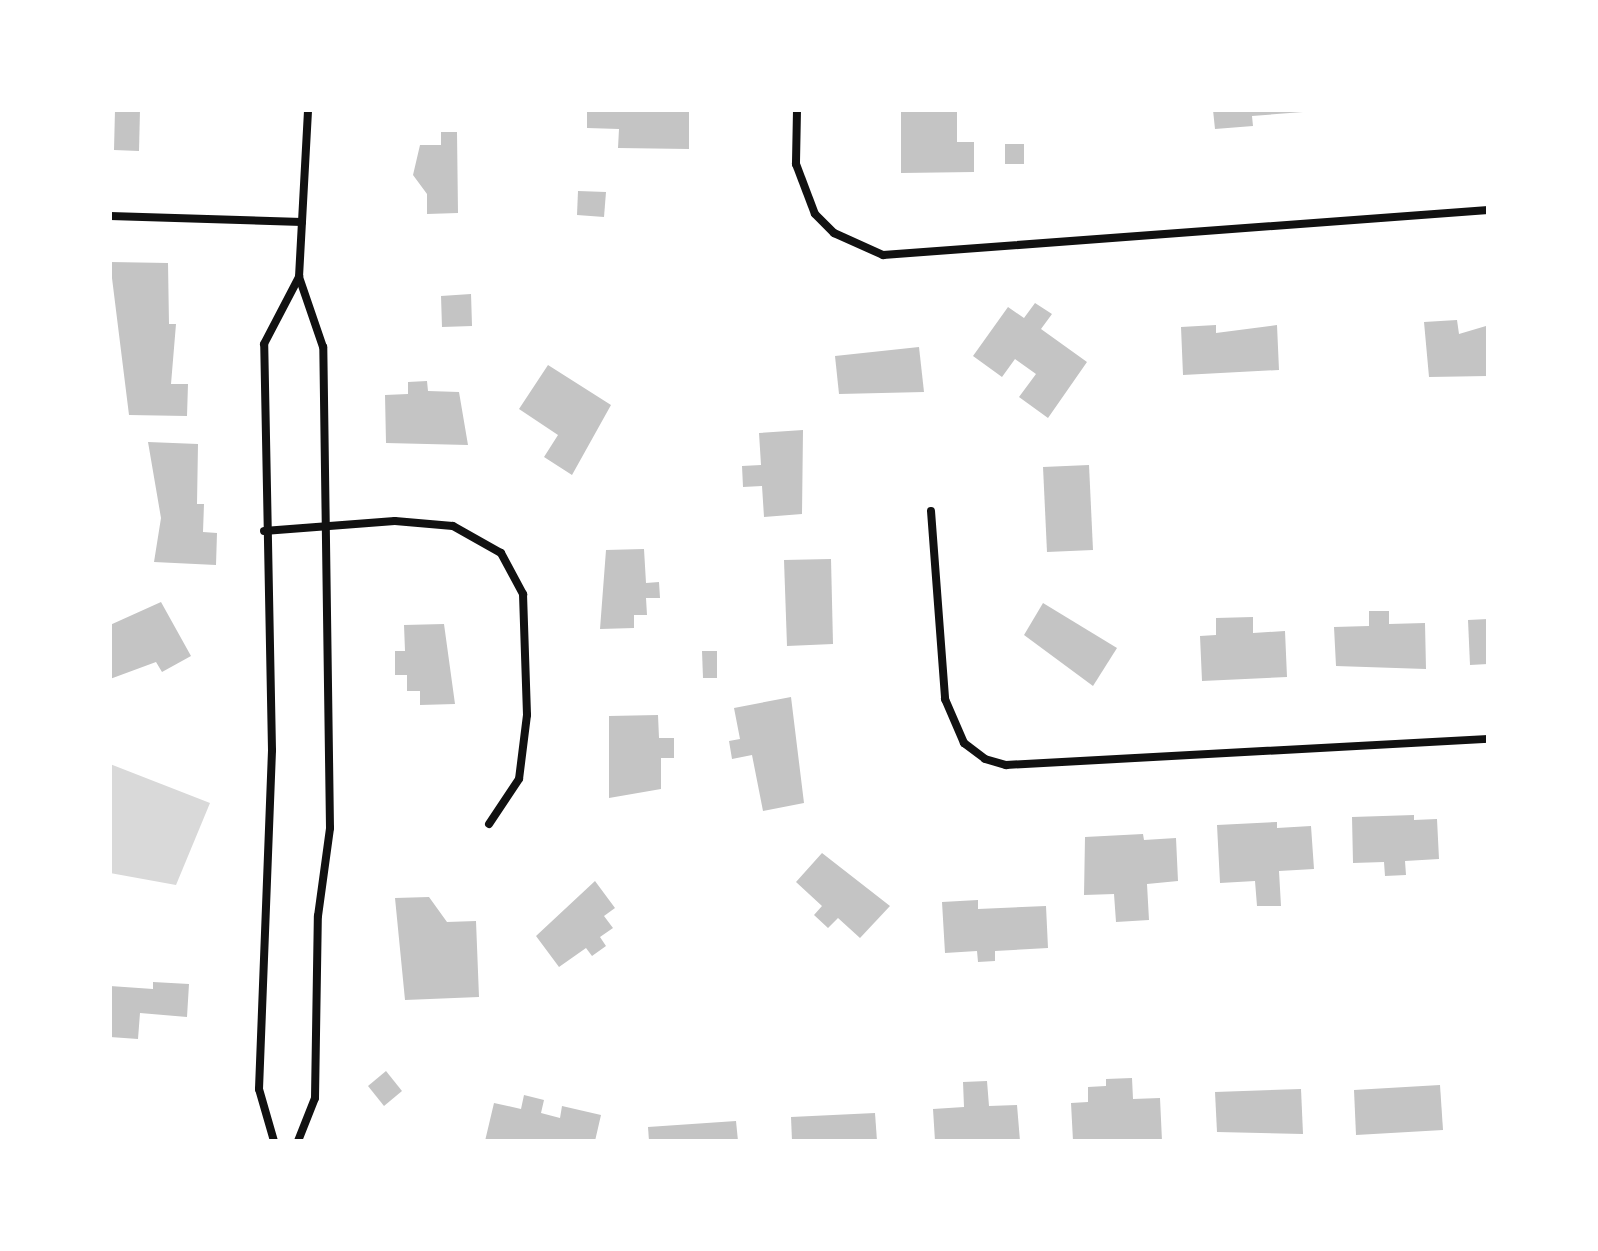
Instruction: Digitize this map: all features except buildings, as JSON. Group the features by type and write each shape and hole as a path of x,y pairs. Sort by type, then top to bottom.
{"street":[{"path":"298,1141 315,1098 318,916 330,828 323,347 299,277 308,110"},
{"path":"797,110 796,164 815,214 834,233 883,255 1488,210"},
{"path":"110,216 302,222"},
{"path":"274,1141 259,1089 272,750 264,531 264,344 299,277"},
{"path":"931,511 945,699 964,743 985,759 1006,765 1488,739"},
{"path":"264,531 453,526 501,553 518,579 527,715 519,779 489,824"}],"shaded area":[{"path":"110,764 210,803 176,885 110,873"}]}
